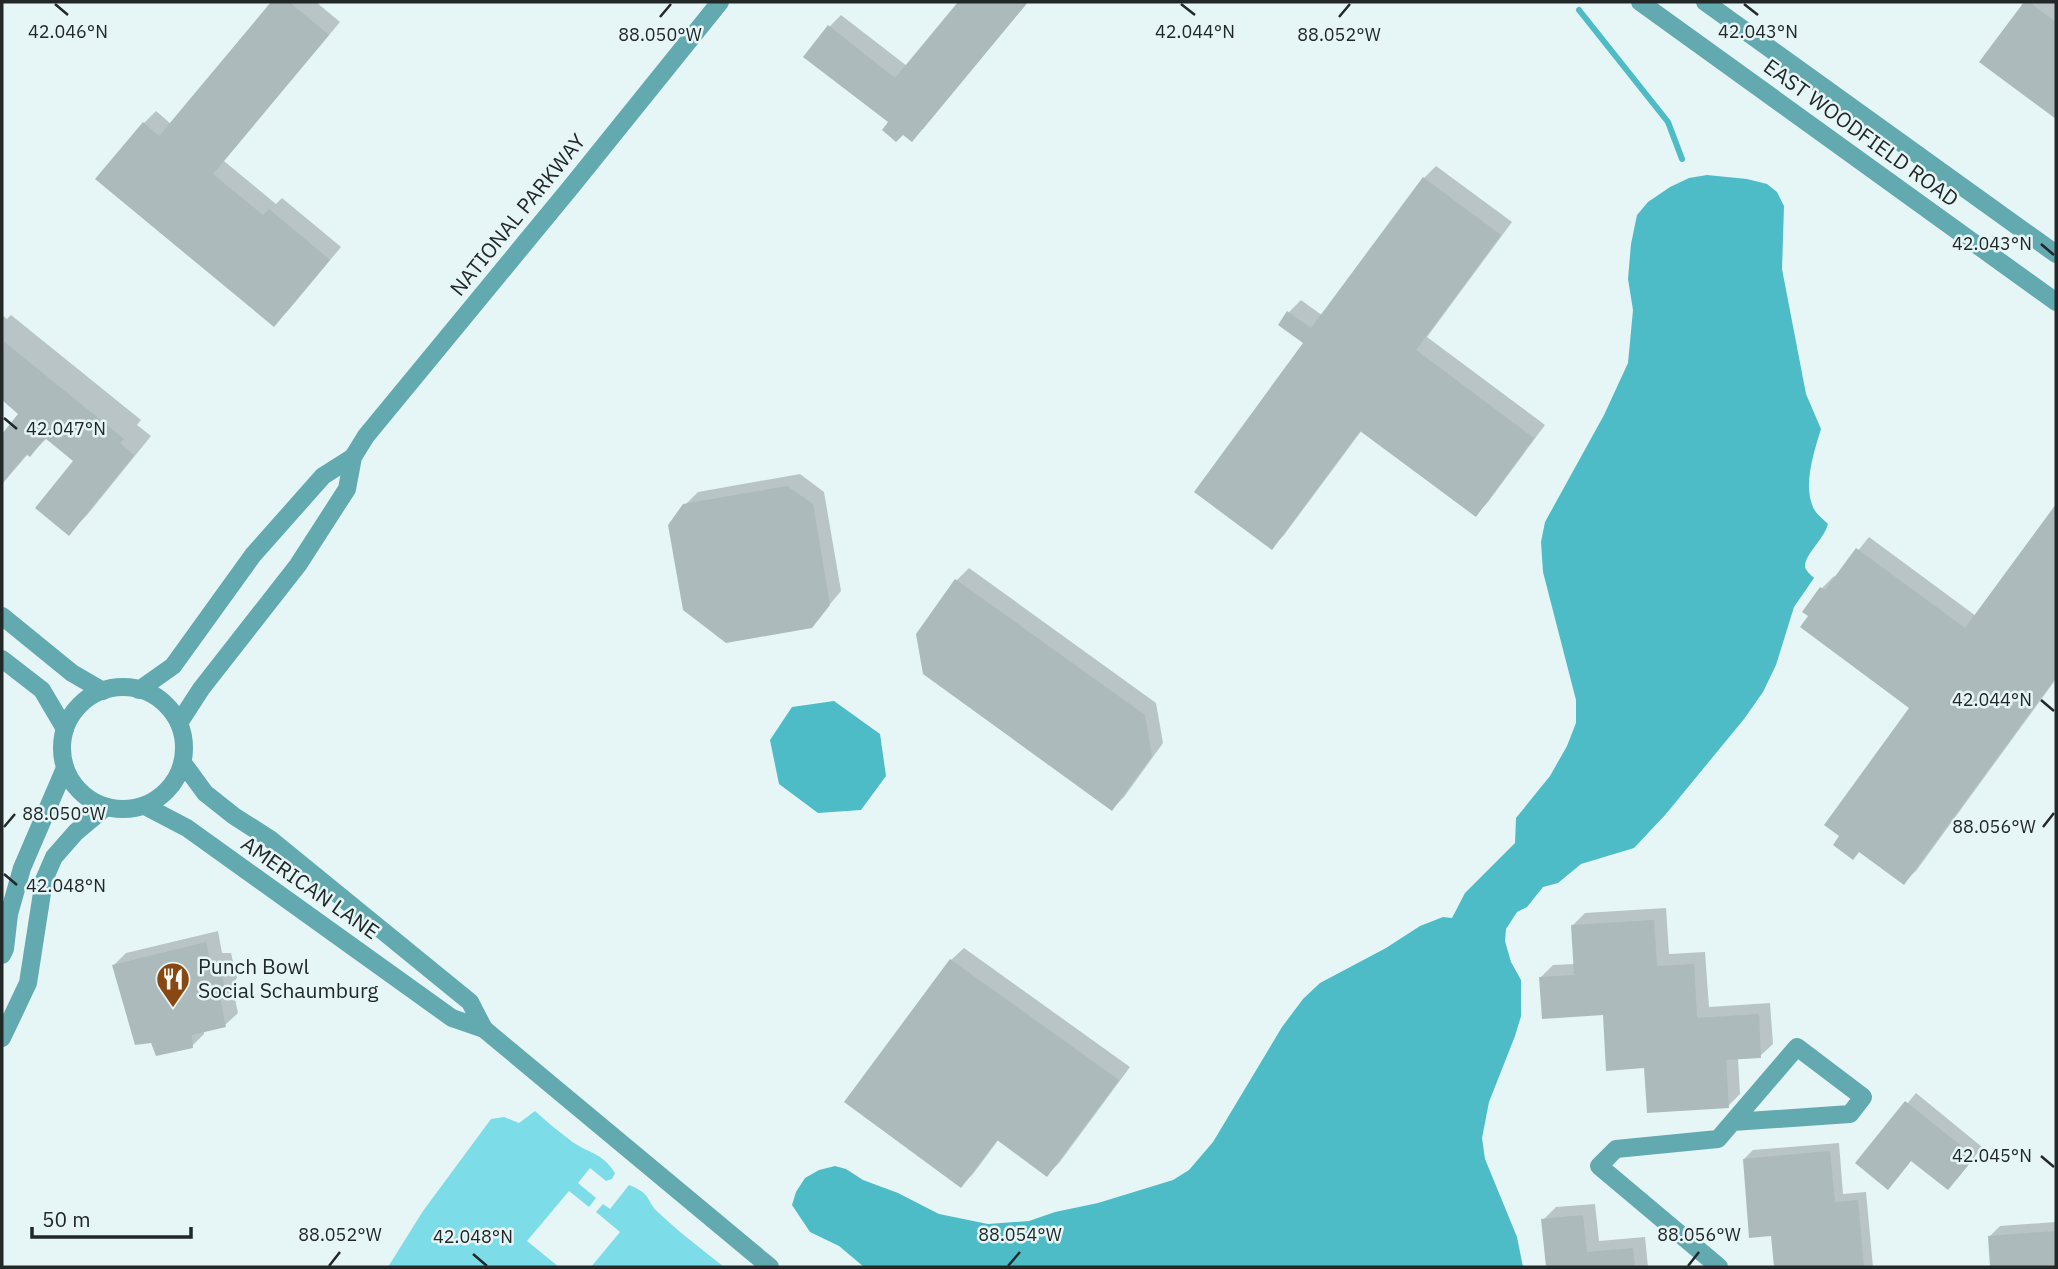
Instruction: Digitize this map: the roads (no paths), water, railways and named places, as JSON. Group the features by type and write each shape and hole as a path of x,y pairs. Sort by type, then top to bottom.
{"street":[{"name":"NATIONAL PARKWAY","path":"179,723 201,689 298,565 347,489 353,457 366,436 572,187 720,2"},
{"name":"EAST WOODFIELD ROAD","path":"1640,2 2056,302"},
{"name":"EAST WOODFIELD ROAD","path":"1705,2 2056,254"},
{"name":"NATIONAL PARKWAY","path":"139,690 173,666 254,555 323,476 353,457"},
{"path":"2,616 72,673 103,691"},
{"path":"2,659 42,690 65,729"},
{"path":"130,687 139,690 150,693 167,705 179,723 184,743 183,763 175,781 162,796 145,806 126,809 106,807 89,799 75,786 65,768 62,749 65,729 75,710 90,696 130,687"},
{"name":"AMERICAN LANE","path":"183,763 205,793 234,817 270,839 470,1002 484,1029"},
{"path":"2,955 9,914 22,868 65,768"},
{"name":"AMERICAN LANE","path":"145,806 187,828 452,1018 484,1029 770,1267"},
{"path":"2,1038 28,983 44,880 54,857 76,832 106,807"},
{"path":"1719,1267 1599,1166 1616,1149 1718,1139 1732,1122 1797,1047 1863,1097 1850,1114 1732,1122"}],"waterway":[{"path":"1579,10 1668,122 1682,159"}],"place":[{"name":"Punch Bowl Social Schaumburg","path":"173,1009"}]}
